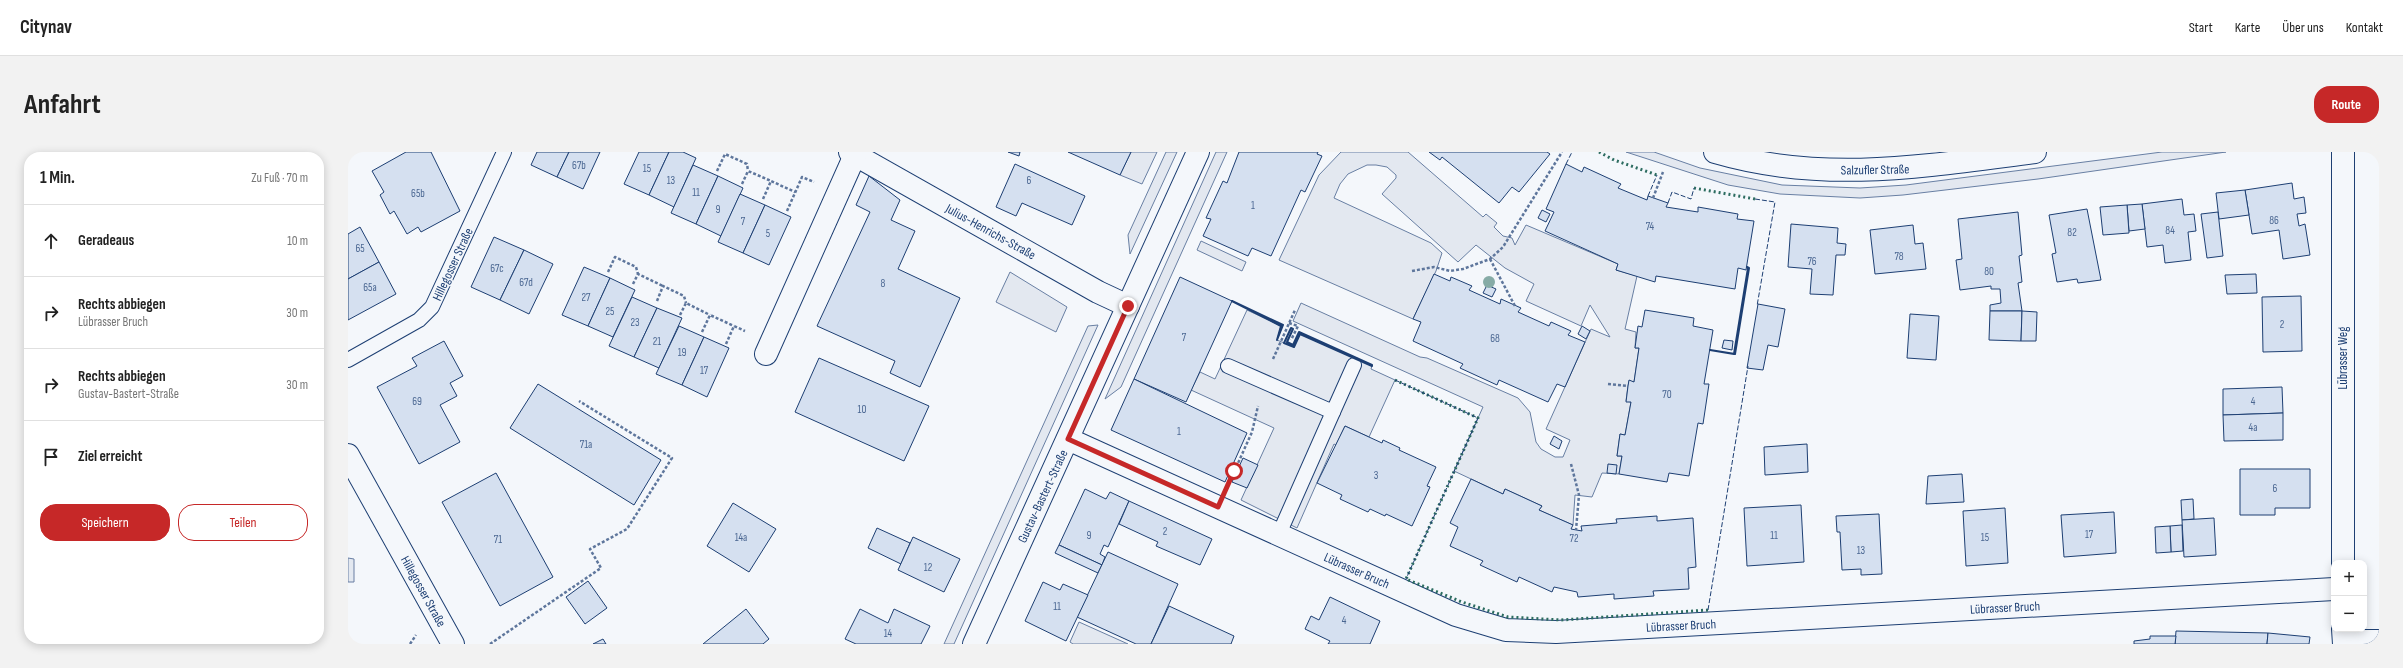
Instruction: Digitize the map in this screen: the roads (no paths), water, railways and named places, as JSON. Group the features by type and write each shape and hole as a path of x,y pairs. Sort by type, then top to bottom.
{"street":[{"name":"Gustav-Bastert-Straße","path":"974,644 1198,152"},
{"name":"Salzufler Straße","path":"1715,152 1737,158 1790,167 1857,170 1904,170 2036,152"},
{"name":"Lübrasser Weg","path":"2342,152 2343,560"},
{"name":"Julius-Henrichs-Straße","path":"766,354 852,153 1098,292 1128,306"},
{"name":"Lübrasser Bruch","path":"1068,439 1456,615 1506,630 1542,632 2331,588"},
{"name":"Hillegosser Straße","path":"348,454 453,644"}],"lane":[{"name":"Hillegosser Straße","path":"348,360 419,320 432,307 504,152"},
{"path":"1278,534 1354,365"},
{"path":"1228,366 1333,412"},
{"path":"2344,637 2379,638"}]}
